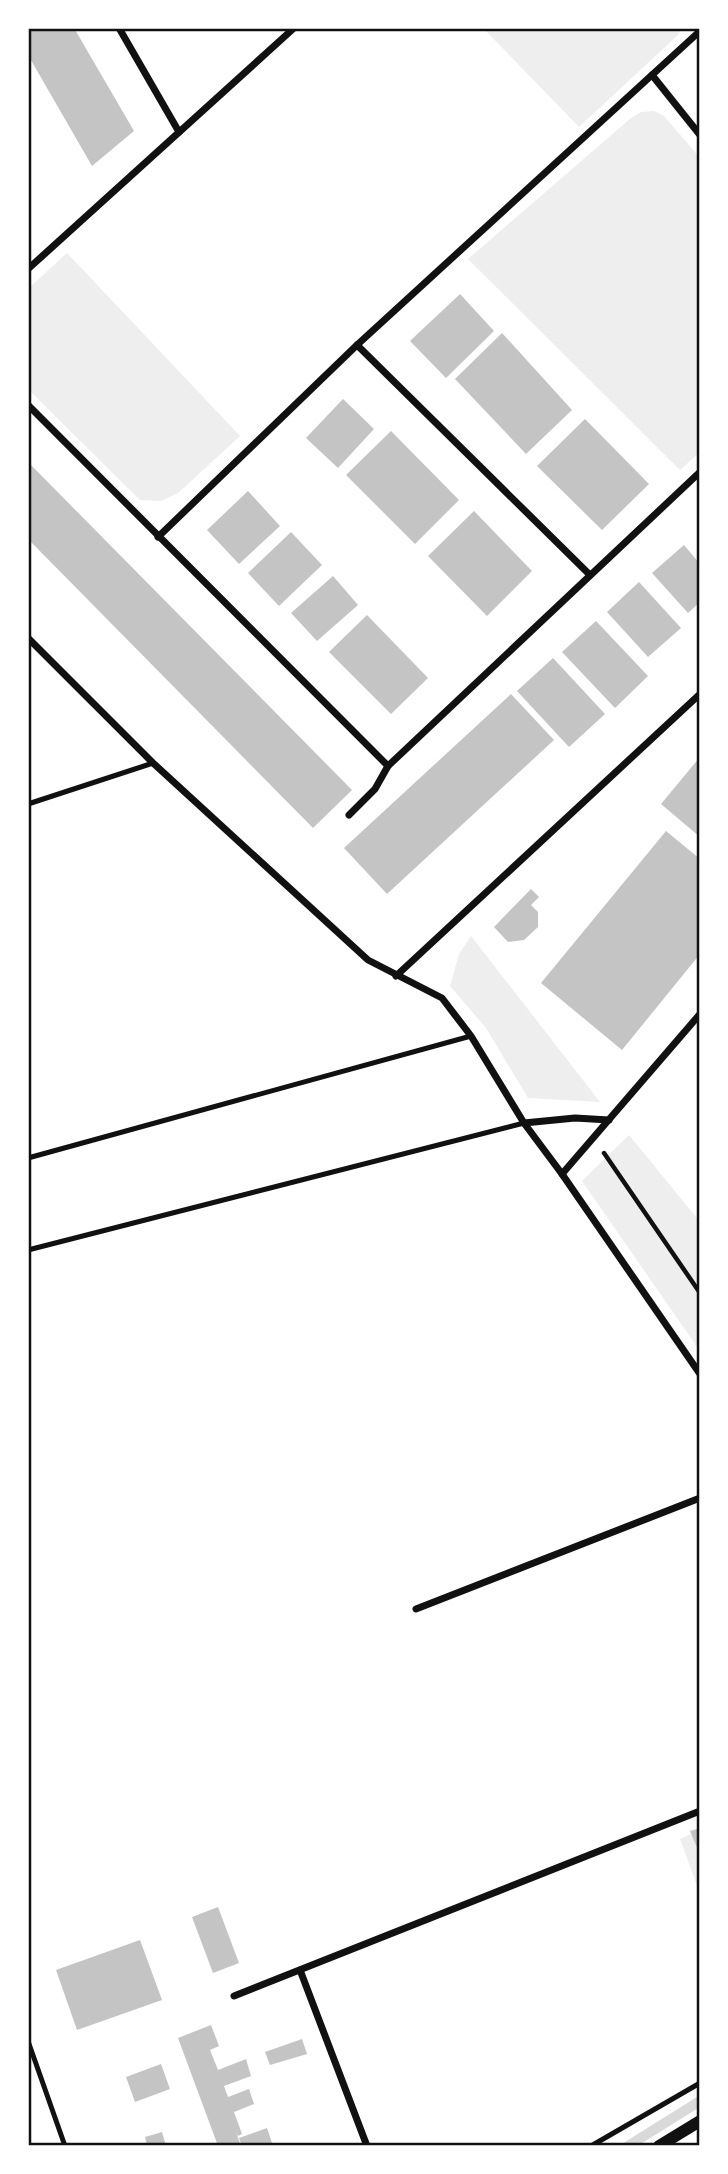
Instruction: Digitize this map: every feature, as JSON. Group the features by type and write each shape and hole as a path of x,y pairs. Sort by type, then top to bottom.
{"street":[{"path":"119,28 179,132"},
{"path":"28,269 294,28"},
{"path":"158,537 357,345 700,31"},
{"path":"652,75 700,135"},
{"path":"357,345 590,575"},
{"path":"28,405 388,766"},
{"path":"349,815 375,789 388,766 700,472"},
{"path":"28,638 153,763 368,960 442,998 471,1036 524,1122 700,1374"},
{"path":"396,976 700,694"},
{"path":"562,1174 700,1014"},
{"path":"524,1122 575,1118 609,1120"},
{"path":"416,1609 700,1498"},
{"path":"234,1996 700,1811"},
{"path":"300,1970 367,2146"},
{"path":"659,2146 700,2122"}],"lane":[{"path":"28,804 153,763"},
{"path":"28,1158 471,1036"},
{"path":"28,1250 524,1122"},
{"path":"28,2041 65,2146"},
{"path":"591,2146 700,2083"}],"path":[{"path":"594,1138 700,1293"}],"shaded area":[{"path":"483,28 682,28 678,35 579,127"},
{"path":"654,111 664,116 700,158 700,452 680,470 468,259 631,118 641,112"},
{"path":"67,253 240,436 178,493 161,501 140,500 28,389 28,289"},
{"path":"471,936 600,1102 528,1098 486,1028 450,986 459,954"},
{"path":"629,1135 700,1222 700,1351 582,1181"},
{"path":"700,1830 700,1894 680,1839"}],"building":[{"path":"28,28 74,28 134,131 92,166 28,55"},
{"path":"460,294 494,331 446,378 410,341"},
{"path":"502,333 572,410 526,454 455,379"},
{"path":"343,399 374,429 338,468 306,438"},
{"path":"585,419 649,484 602,530 537,466"},
{"path":"391,431 459,500 415,544 346,475"},
{"path":"28,462 352,790 313,828 28,539"},
{"path":"248,491 280,526 239,564 207,530"},
{"path":"474,511 532,571 487,616 428,556"},
{"path":"291,532 322,565 279,606 248,573"},
{"path":"684,545 700,564 700,602 688,613 652,573"},
{"path":"333,576 358,605 317,641 291,613"},
{"path":"639,582 681,628 648,657 607,612"},
{"path":"367,615 428,678 391,714 329,652"},
{"path":"596,621 648,676 615,708 562,652"},
{"path":"553,658 605,714 569,747 517,691"},
{"path":"511,694 554,740 387,894 344,848"},
{"path":"700,757 700,837 661,804"},
{"path":"666,831 700,859 700,954 622,1050 541,983"},
{"path":"531,889 539,897 531,905 538,912 538,927 524,940 508,942 494,927"},
{"path":"700,1828 700,1855 690,1831"},
{"path":"218,1907 239,1963 213,1973 192,1917"},
{"path":"140,1940 162,2000 77,2030 56,1970"},
{"path":"211,2025 219,2046 210,2050 218,2070 246,2059 251,2076 224,2086 228,2097 249,2089 254,2104 234,2112 242,2134 238,2136 236,2132 241,2146 218,2146 178,2038"},
{"path":"302,2039 307,2054 270,2065 265,2052"},
{"path":"161,2064 170,2089 135,2102 126,2077"},
{"path":"267,2128 273,2146 242,2146 239,2138"},
{"path":"162,2132 166,2146 147,2146 145,2137"}],"waterway":[{"path":"628,2146 700,2101"}]}
